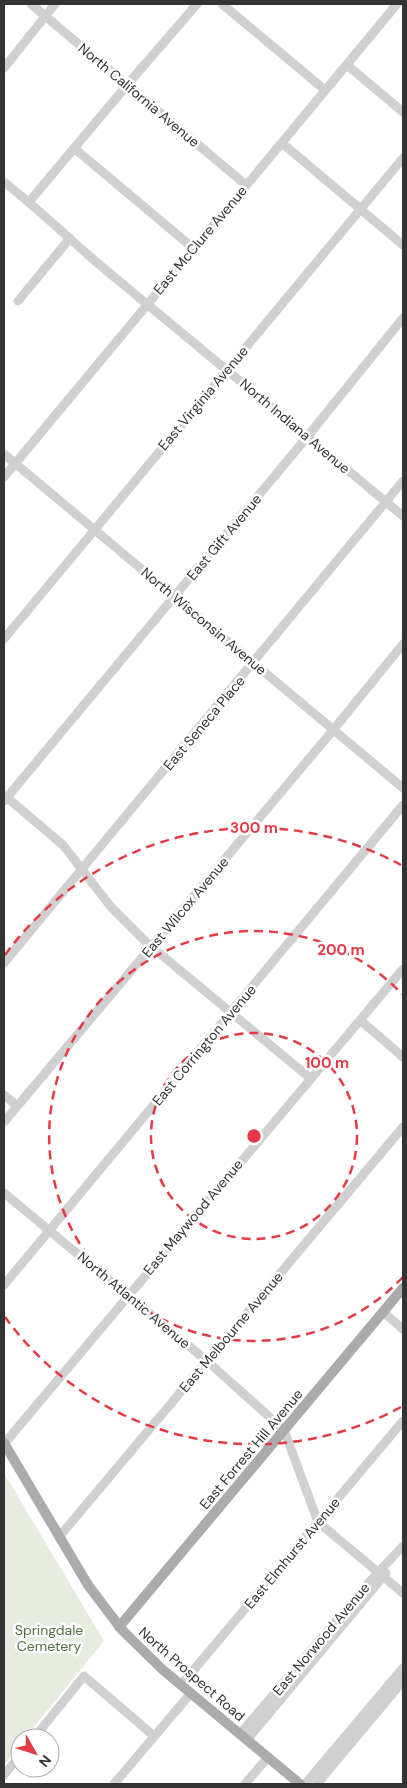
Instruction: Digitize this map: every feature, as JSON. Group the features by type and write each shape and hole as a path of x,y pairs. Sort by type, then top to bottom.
{"main road":[{"name":"East Forrest Hill Avenue","path":"119,1627 403,1288"},
{"name":"North Prospect Road","path":"4,1444 88,1585 119,1627 181,1685 300,1784"}],"street":[{"name":"North California Avenue","path":"31,4 246,186"},
{"path":"4,68 55,4"},
{"path":"29,202 126,85 197,4"},
{"path":"222,4 325,90"},
{"name":"East McClure Avenue","path":"4,477 397,4"},
{"path":"347,65 403,112"},
{"path":"282,143 403,245"},
{"path":"74,148 194,248"},
{"name":"East Virginia Avenue","path":"4,639 403,158"},
{"name":"North Indiana Avenue","path":"4,182 147,304 403,516"},
{"path":"18,300 70,238"},
{"name":"East Gift Avenue","path":"5,798 307,437 403,318"},
{"name":"North Wisconsin Avenue","path":"4,454 403,788"},
{"name":"East Seneca Place","path":"4,963 403,481"},
{"name":"East Wilcox Avenue","path":"4,1122 403,644"},
{"path":"5,798 63,845 115,911 151,947 310,1078"},
{"name":"East Corrington Avenue","path":"4,1285 403,805"},
{"name":"East Maywood Avenue","path":"4,1444 403,969"},
{"path":"360,1020 403,1057"},
{"path":"4,1095 17,1106"},
{"name":"East Melbourne Avenue","path":"59,1537 403,1127"},
{"name":"North Atlantic Avenue","path":"4,1193 207,1361 284,1430"},
{"path":"383,1312 403,1329"},
{"name":"East Elmhurst Avenue","path":"181,1685 403,1420"},
{"path":"284,1430 318,1522 403,1593"},
{"name":"East Norwood Avenue","path":"244,1737 403,1548"},
{"path":"306,1784 403,1668"},
{"path":"42,1728 84,1676 154,1736"},
{"path":"317,1784 403,1681"},
{"path":"114,1784 191,1693"},
{"path":"246,1784 268,1757"}],"green space":[{"name":"Springdale Cemetery","path":"4,1473 104,1641 33,1728 10,1728 10,1758 4,1765"}]}
